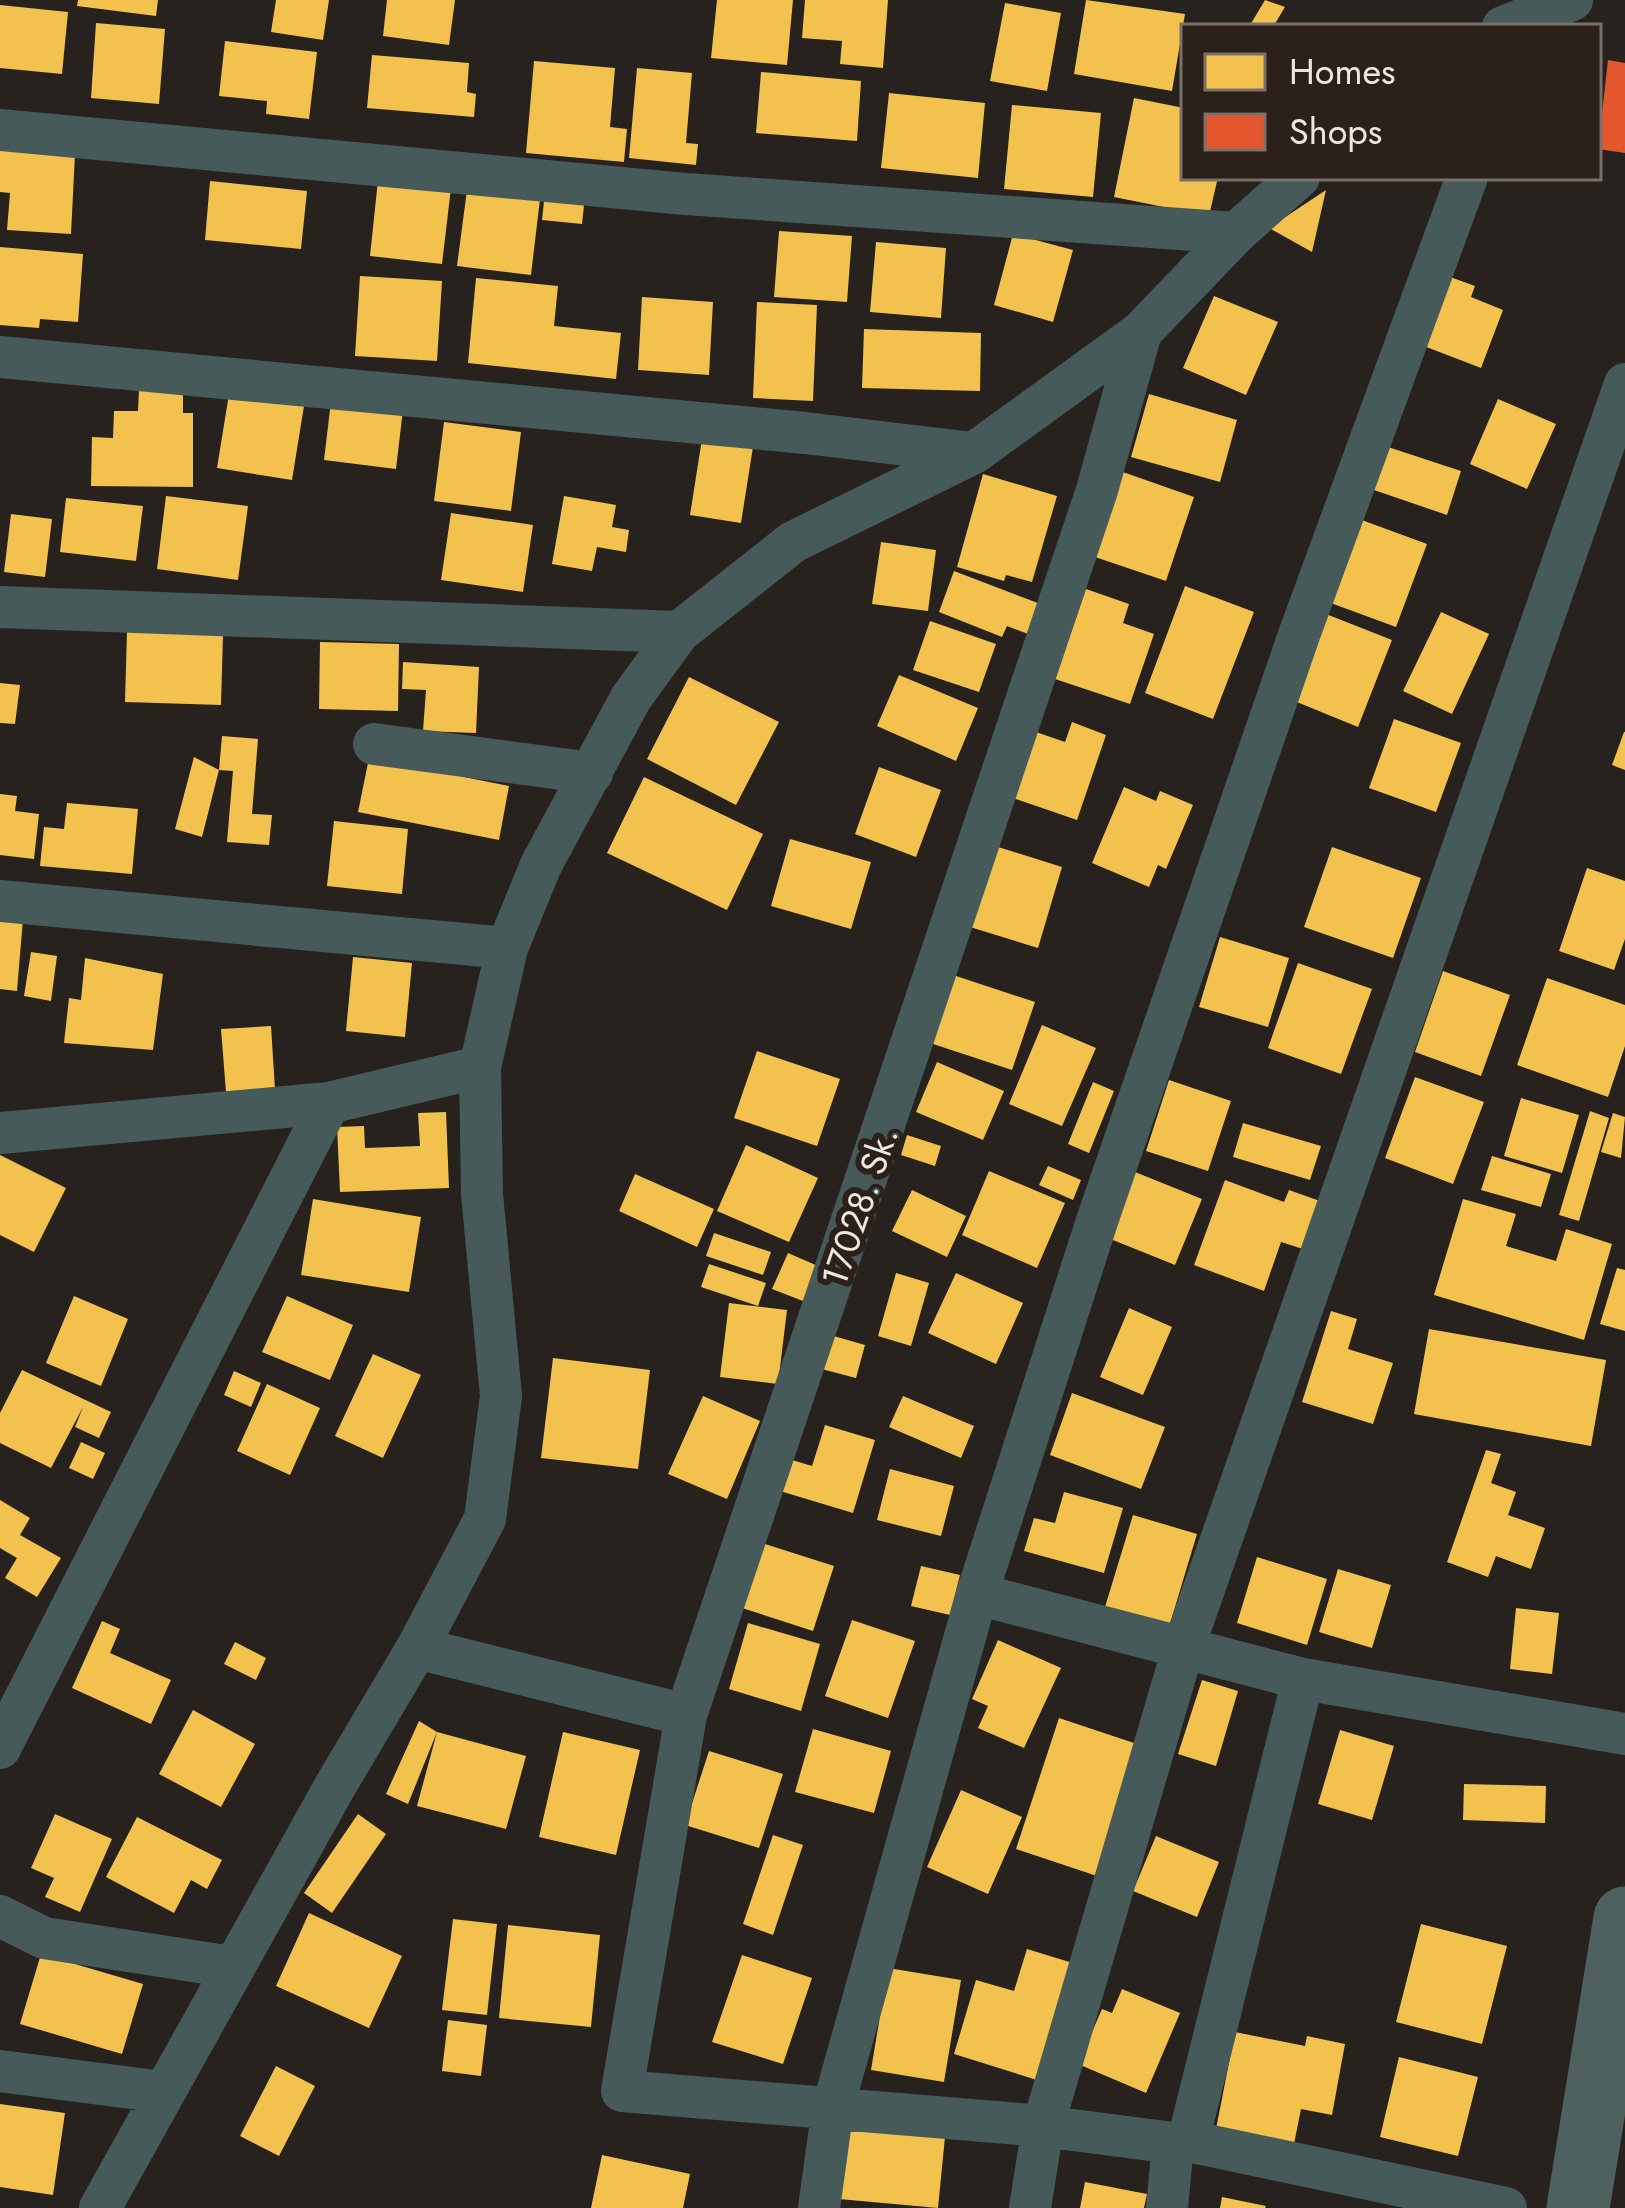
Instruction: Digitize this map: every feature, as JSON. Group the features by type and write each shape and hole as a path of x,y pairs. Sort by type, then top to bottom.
{"highway":[{"path":"1578,2208 1625,1918"}],"street":[{"path":"1511,24 1572,0"},
{"path":"0,130 686,194 1236,233"},
{"path":"100,2208 485,1519 501,1396 482,1194 480,1067 507,948 542,865 631,698 679,632 793,542 974,453 1142,332 1236,233 1296,180"},
{"path":"819,2208 833,2107 976,1594 1097,1221 1276,703 1466,180"},
{"name":"17028. Sk.","path":"833,2107 622,2091 686,1715 1082,535 1142,332"},
{"path":"0,357 781,430 974,453"},
{"path":"1030,2208 1043,2126 1183,1649 1625,384"},
{"path":"0,607 679,632"},
{"path":"374,744 592,773"},
{"path":"0,901 507,948"},
{"path":"0,1133 329,1103 480,1067"},
{"path":"0,1748 329,1103"},
{"path":"976,1594 1304,1679 1625,1734"},
{"path":"417,1648 686,1715"},
{"path":"1167,2208 1304,1679"},
{"path":"0,1916 44,1938 232,1967"},
{"path":"0,2071 163,2092"},
{"path":"833,2107 1181,2142 1507,2208"}],"building: Homes":[{"path":"78,0 158,0 156,16 77,6"},
{"path":"276,0 329,0 323,40 271,32"},
{"path":"387,0 455,0 449,45 383,36"},
{"path":"717,0 793,0 787,65 711,58"},
{"path":"805,0 888,0 883,68 840,64 842,41 802,38"},
{"path":"1086,0 1185,14 1172,91 1074,74"},
{"path":"1265,0 1285,7 1275,24 1251,24"},
{"path":"1005,3 1061,13 1047,91 990,81"},
{"path":"0,5 68,12 62,74 0,68"},
{"path":"96,23 165,29 159,104 91,98"},
{"path":"225,41 317,52 309,119 266,114 267,101 219,96"},
{"path":"372,55 469,63 467,92 476,94 474,117 367,108"},
{"path":"534,61 615,68 610,127 627,129 624,162 526,153"},
{"path":"637,68 692,73 686,143 698,144 696,165 629,158"},
{"path":"761,72 861,81 857,141 756,133"},
{"path":"889,93 985,103 978,178 881,168"},
{"path":"1134,98 1181,107 1181,180 1217,180 1209,216 1114,197"},
{"path":"1012,105 1101,113 1093,197 1004,189"},
{"path":"0,149 75,154 71,234 7,230 10,193 0,192"},
{"path":"378,180 451,188 442,264 370,256"},
{"path":"210,181 307,191 301,249 205,240"},
{"path":"467,190 540,199 531,275 457,266"},
{"path":"1326,190 1312,252 1269,228"},
{"path":"545,192 585,196 582,224 542,220"},
{"path":"779,231 852,236 847,302 774,297"},
{"path":"1013,234 1073,250 1053,322 994,305"},
{"path":"876,242 946,248 941,318 870,312"},
{"path":"0,247 83,254 78,322 40,319 39,328 0,325"},
{"path":"1442,274 1475,286 1471,297 1503,310 1481,368 1416,343"},
{"path":"360,276 442,281 437,361 355,356"},
{"path":"476,278 558,286 554,326 621,333 616,379 468,363"},
{"path":"1214,296 1278,322 1246,395 1183,368"},
{"path":"642,297 713,302 709,375 638,370"},
{"path":"757,302 817,305 813,401 753,398"},
{"path":"864,329 981,333 980,391 862,388"},
{"path":"139,389 183,389 183,413 193,413 193,487 91,486 92,437 113,438 114,411 138,411"},
{"path":"332,393 404,401 396,469 324,460"},
{"path":"229,394 304,406 292,480 217,468"},
{"path":"1149,394 1237,420 1220,482 1131,457"},
{"path":"1498,399 1556,424 1527,489 1470,464"},
{"path":"444,422 521,432 511,511 434,501"},
{"path":"702,439 753,447 741,523 690,515"},
{"path":"1385,446 1461,471 1447,515 1371,489"},
{"path":"1120,471 1194,497 1166,581 1092,556"},
{"path":"983,474 1057,496 1032,582 1006,575 1004,581 957,567"},
{"path":"166,496 248,506 238,580 157,569"},
{"path":"564,496 616,505 612,527 629,530 626,552 597,547 592,571 552,564"},
{"path":"66,498 143,506 136,561 60,552"},
{"path":"451,513 533,525 523,592 441,580"},
{"path":"11,514 52,519 45,577 4,572"},
{"path":"1359,519 1427,544 1396,627 1328,602"},
{"path":"881,542 936,550 928,611 872,604"},
{"path":"954,571 1043,605 1031,635 1007,626 1002,637 939,612"},
{"path":"1185,586 1254,612 1213,719 1145,693"},
{"path":"1086,589 1129,604 1123,623 1154,634 1130,704 1055,679"},
{"path":"1441,612 1489,634 1452,714 1403,691"},
{"path":"1326,614 1392,640 1358,727 1292,700"},
{"path":"930,621 996,644 979,692 913,670"},
{"path":"127,631 223,634 221,705 125,702"},
{"path":"320,642 399,644 398,711 319,709"},
{"path":"403,662 479,667 476,733 423,731 426,690 402,689"},
{"path":"899,675 978,708 956,761 877,726"},
{"path":"689,677 779,722 736,805 647,759"},
{"path":"0,683 20,685 15,724 0,723"},
{"path":"1394,719 1461,743 1436,812 1369,788"},
{"path":"1072,722 1106,735 1077,820 1013,798 1036,732 1065,742"},
{"path":"1625,732 1625,770 1612,765"},
{"path":"222,736 258,739 252,814 272,815 269,845 227,842 233,771 219,770"},
{"path":"194,757 219,770 202,837 175,829"},
{"path":"369,758 509,786 499,840 358,812"},
{"path":"879,767 941,790 916,857 855,834"},
{"path":"644,777 763,834 727,910 607,853"},
{"path":"1124,787 1156,801 1160,791 1193,805 1166,869 1158,865 1149,887 1092,863"},
{"path":"0,794 17,796 15,811 39,814 34,859 0,855"},
{"path":"67,803 138,809 132,874 40,866 44,827 64,829"},
{"path":"334,821 408,829 402,894 327,886"},
{"path":"790,839 871,862 851,929 771,906"},
{"path":"995,846 1062,867 1038,948 970,927"},
{"path":"1332,847 1421,878 1393,958 1304,927"},
{"path":"1587,868 1625,881 1625,939 1614,970 1559,951"},
{"path":"0,917 23,919 17,991 0,989"},
{"path":"1220,937 1289,958 1268,1027 1199,1007"},
{"path":"31,952 57,956 51,1001 24,996"},
{"path":"353,957 412,963 405,1037 346,1031"},
{"path":"85,958 163,974 153,1050 64,1043 69,998 81,1000"},
{"path":"1298,963 1372,989 1341,1074 1268,1048"},
{"path":"1443,971 1510,995 1481,1076 1415,1052"},
{"path":"947,973 1035,1002 1012,1070 924,1041"},
{"path":"1547,978 1625,1005 1625,1046 1608,1097 1517,1065"},
{"path":"1042,1025 1096,1048 1062,1126 1009,1104"},
{"path":"271,1026 275,1089 226,1092 221,1029"},
{"path":"757,1051 840,1079 817,1146 734,1118"},
{"path":"937,1062 1004,1091 983,1140 916,1112"},
{"path":"1415,1077 1484,1102 1453,1184 1385,1158"},
{"path":"1169,1080 1231,1101 1208,1171 1146,1151"},
{"path":"1093,1082 1114,1091 1089,1153 1068,1144"},
{"path":"1521,1098 1579,1115 1562,1173 1504,1156"},
{"path":"1590,1111 1609,1118 1579,1221 1559,1215"},
{"path":"446,1112 449,1188 340,1192 337,1127 364,1126 365,1148 420,1146 418,1113"},
{"path":"1613,1113 1625,1117 1621,1158 1601,1152"},
{"path":"1243,1123 1321,1146 1310,1180 1233,1157"},
{"path":"907,1135 941,1146 935,1166 901,1155"},
{"path":"746,1145 818,1178 789,1242 717,1211"},
{"path":"0,1155 66,1188 34,1252 0,1235"},
{"path":"1492,1156 1551,1174 1541,1207 1481,1190"},
{"path":"1048,1166 1081,1180 1073,1200 1039,1185"},
{"path":"989,1171 1065,1203 1037,1268 962,1235"},
{"path":"1135,1172 1202,1199 1175,1265 1108,1238"},
{"path":"635,1174 714,1209 697,1247 619,1211"},
{"path":"1225,1180 1284,1202 1289,1190 1320,1201 1303,1249 1281,1242 1264,1291 1194,1265"},
{"path":"912,1190 966,1216 947,1257 892,1231"},
{"path":"313,1199 421,1217 409,1292 301,1275"},
{"path":"1463,1199 1516,1214 1506,1246 1556,1261 1566,1229 1612,1244 1584,1340 1434,1295"},
{"path":"714,1233 771,1252 763,1275 706,1256"},
{"path":"788,1253 818,1266 803,1301 772,1289"},
{"path":"709,1264 766,1283 758,1306 701,1287"},
{"path":"1617,1268 1625,1270 1625,1331 1600,1324"},
{"path":"896,1273 929,1283 911,1346 878,1336"},
{"path":"956,1273 1023,1303 996,1364 928,1333"},
{"path":"74,1296 128,1319 101,1386 46,1363"},
{"path":"287,1296 353,1325 330,1380 262,1352"},
{"path":"729,1303 787,1310 778,1384 720,1377"},
{"path":"1129,1308 1172,1327 1143,1395 1100,1377"},
{"path":"1331,1311 1357,1319 1348,1349 1393,1363 1373,1424 1302,1402"},
{"path":"1429,1329 1606,1360 1591,1446 1414,1414"},
{"path":"820,1332 865,1345 856,1378 810,1366"},
{"path":"373,1354 421,1375 383,1458 335,1436"},
{"path":"553,1358 650,1370 638,1469 541,1458"},
{"path":"22,1370 111,1412 99,1438 75,1427 83,1407 51,1468 0,1443 0,1413"},
{"path":"234,1371 261,1383 251,1407 224,1395"},
{"path":"267,1384 320,1408 290,1475 237,1451"},
{"path":"1072,1393 1165,1427 1141,1489 1050,1455"},
{"path":"703,1396 760,1421 727,1499 668,1474"},
{"path":"903,1396 974,1426 961,1458 889,1427"},
{"path":"825,1425 875,1440 853,1513 780,1491 789,1459 812,1466"},
{"path":"81,1442 105,1453 93,1479 69,1468"},
{"path":"1486,1450 1501,1454 1491,1483 1516,1492 1508,1515 1545,1528 1531,1569 1496,1556 1488,1577 1447,1562"},
{"path":"890,1469 954,1486 941,1536 877,1520"},
{"path":"1064,1492 1123,1508 1104,1573 1024,1551 1034,1518 1055,1523"},
{"path":"0,1500 30,1518 20,1535 61,1558 37,1597 5,1578 17,1558 0,1548"},
{"path":"1133,1515 1197,1534 1169,1627 1105,1607"},
{"path":"759,1542 834,1566 813,1631 739,1607"},
{"path":"1257,1557 1327,1579 1307,1645 1237,1623"},
{"path":"921,1566 960,1575 950,1615 911,1606"},
{"path":"1338,1569 1391,1585 1372,1648 1319,1632"},
{"path":"1516,1608 1559,1613 1552,1674 1510,1669"},
{"path":"852,1620 915,1641 888,1718 825,1696"},
{"path":"102,1621 120,1629 110,1653 171,1680 151,1724 72,1688"},
{"path":"748,1623 820,1644 801,1711 729,1689"},
{"path":"998,1640 1061,1668 1024,1748 978,1728 988,1706 972,1699"},
{"path":"235,1642 266,1658 256,1680 224,1664"},
{"path":"1202,1680 1238,1691 1216,1766 1178,1754"},
{"path":"193,1710 255,1744 221,1807 159,1774"},
{"path":"1059,1718 1140,1745 1097,1876 1016,1849"},
{"path":"419,1721 437,1732 408,1804 386,1794"},
{"path":"813,1729 891,1751 874,1813 795,1792"},
{"path":"1340,1730 1394,1746 1372,1820 1318,1804"},
{"path":"437,1732 526,1756 506,1829 417,1806"},
{"path":"563,1732 640,1750 616,1855 539,1837"},
{"path":"709,1751 783,1774 759,1848 685,1825"},
{"path":"1464,1784 1546,1786 1545,1823 1463,1820"},
{"path":"961,1790 1022,1817 988,1894 927,1867"},
{"path":"55,1814 112,1839 80,1912 45,1897 54,1878 31,1868"},
{"path":"358,1814 386,1834 332,1913 304,1893"},
{"path":"137,1817 222,1860 207,1889 191,1880 174,1913 106,1877"},
{"path":"773,1835 803,1845 773,1935 743,1924"},
{"path":"1156,1836 1219,1862 1197,1917 1133,1891"},
{"path":"309,1913 402,1956 369,2028 276,1986"},
{"path":"453,1919 497,1924 487,2015 442,2010"},
{"path":"1421,1924 1507,1946 1482,2044 1396,2022"},
{"path":"508,1925 600,1935 591,2027 499,2018"},
{"path":"1027,1949 1076,1964 1040,2081 954,2054 976,1980 1014,1991"},
{"path":"41,1954 143,1984 122,2054 20,2024"},
{"path":"742,1955 812,1978 783,2064 712,2042"},
{"path":"888,1968 961,1980 944,2082 871,2070"},
{"path":"1122,1989 1180,2013 1146,2093 1078,2064 1102,2009 1112,2013"},
{"path":"448,2020 487,2025 481,2076 442,2071"},
{"path":"1235,2032 1305,2046 1307,2036 1345,2044 1332,2115 1301,2109 1294,2144 1216,2129"},
{"path":"1399,2057 1478,2077 1458,2156 1380,2137"},
{"path":"276,2066 315,2086 279,2156 240,2136"},
{"path":"0,2104 65,2113 53,2195 0,2187"},
{"path":"846,2128 945,2137 938,2208 839,2199"},
{"path":"602,2155 690,2174 683,2208 591,2208"},
{"path":"1085,2182 1147,2194 1144,2208 1080,2208"},
{"path":"1222,2197 1266,2206 1220,2208"}],"building: Shops":[{"path":"1608,60 1625,63 1625,153 1601,149"}]}
